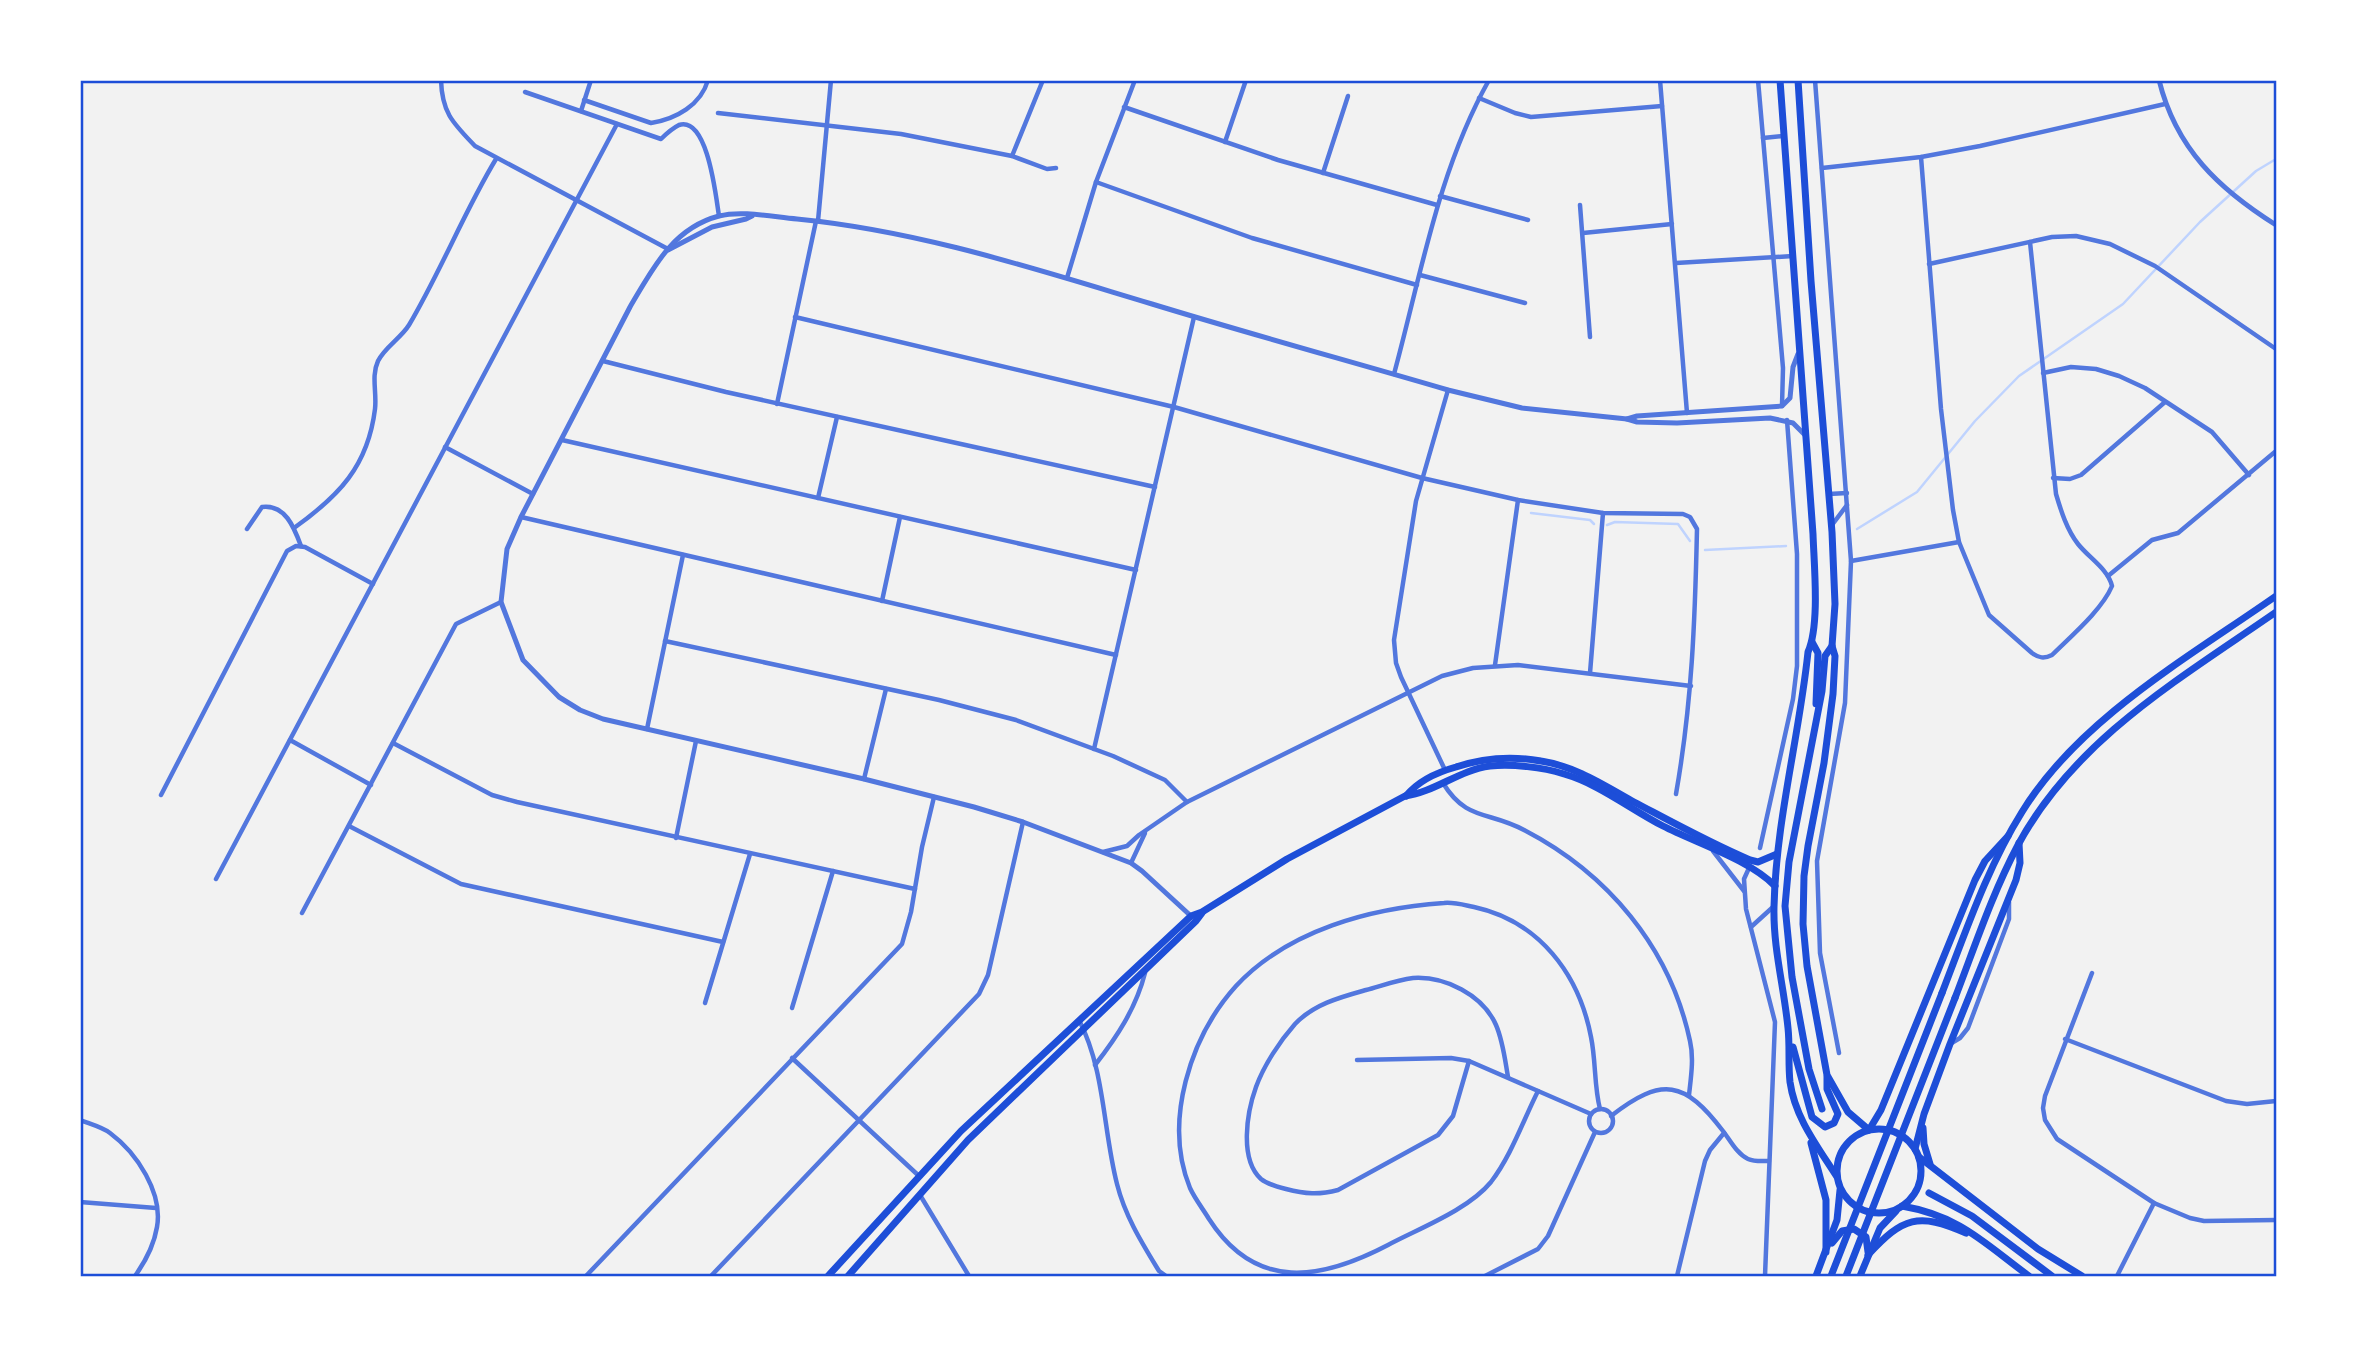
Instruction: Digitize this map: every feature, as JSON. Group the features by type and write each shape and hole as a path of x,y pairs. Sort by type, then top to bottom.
{"main road":[{"path":"1780,80 1814,553 1812,642 1808,652 1777,854 1774,906 1776,959 1789,1030 1812,1117 1825,1127 1834,1123 1838,1114 1827,1089 1828,1075 1807,967 1803,924 1804,876 1833,694 1835,604 1832,525 1811,281 1798,80"},
{"path":"1831,1276 1985,882 2008,836 2045,780 2089,734 2145,688 2277,596"},
{"path":"1846,1276 1997,890 2019,844 2070,772 2098,742 2142,707 2277,612"},
{"path":"1812,642 1818,653 1816,719"},
{"path":"1822,1110 1809,1069 1794,990 1785,906 1788,862 1822,691 1825,656 1832,646"},
{"path":"1405,796 1413,787 1445,770 1477,761 1507,758 1542,761 1590,778 1749,860 1758,862 1777,854"},
{"path":"828,1276 961,1131 1079,1020 1202,912 1287,859 1405,796 1419,794 1471,770 1490,766 1511,766 1564,774 1749,867 1775,886"},
{"path":"1869,1130 1881,1110 1975,880 1985,861 2008,836"},
{"path":"1860,1276 1880,1228 1914,1195 1920,1181 1917,1153 1924,1114 2020,863 2019,844"},
{"path":"848,1276 968,1140 1146,969 1194,919"},
{"path":"1789,1030 1790,1083 1826,1200 1826,1252"},
{"path":"1828,1075 1848,1112 1869,1130"},
{"path":"1924,1114 1924,1144 1930,1165"},
{"path":"1816,1276 1838,1220 1838,1162 1843,1148 1853,1137 1869,1130 1892,1131 1901,1135 1930,1165 2038,1249 2082,1276"},
{"path":"1807,1132 1849,1200 1864,1210 1881,1213 1900,1207 1937,1214 1956,1223 2029,1276"},
{"path":"1929,1194 1972,1216 2052,1276"},
{"path":"1868,1255 1885,1236 1912,1222 1936,1221 1982,1241"},
{"path":"1826,1252 1842,1231 1854,1229 1866,1237 1868,1255"}],"street":[{"path":"441,80 444,107 453,124 475,146 668,250"},
{"path":"580,111 591,80"},
{"path":"584,100 651,123 695,104 708,80"},
{"path":"777,404 817,221 831,80"},
{"path":"1012,156 1043,80"},
{"path":"1067,278 1096,182 1135,80"},
{"path":"1225,143 1246,80"},
{"path":"1394,374 1437,205 1465,127 1489,80"},
{"path":"1660,80 1687,413"},
{"path":"1758,80 1783,368 1782,406"},
{"path":"1815,80 1851,561 1845,703 1817,861 1820,953 1839,1053"},
{"path":"2159,80 2165,104 2196,159 2243,204 2277,225"},
{"path":"524,92 661,139 679,125 691,126 700,136 710,164 719,216"},
{"path":"1323,173 1348,96"},
{"path":"1479,98 1531,117 1662,106"},
{"path":"1822,169 1921,157 1980,146 2165,104"},
{"path":"1124,107 1225,143 1437,205"},
{"path":"718,113 901,134 1012,156 1047,169 1056,168"},
{"path":"216,879 617,124"},
{"path":"1763,138 1784,136"},
{"path":"1921,157 1948,470 1959,542 1989,615 2039,657 2052,655 2102,602 2112,586 2108,576 2077,543 2069,530 2053,478 2030,242"},
{"path":"294,528 326,505 355,471 368,442 374,419 375,372 378,362 408,328 496,159"},
{"path":"1096,182 1252,238 1417,285"},
{"path":"1440,196 1528,220"},
{"path":"1580,205 1590,337"},
{"path":"1194,919 1142,871 1103,852 1023,822 934,796 591,715 559,697 523,660 501,601 507,549 521,517 647,278 676,237 690,227 734,212 892,232 1067,278 1448,390 1522,408 1637,422 1677,423 1770,418 1787,420 1805,435"},
{"path":"668,250 712,227 752,216"},
{"path":"1582,233 1672,224"},
{"path":"1929,264 2030,242 2076,236 2110,244 2155,266 2277,349"},
{"path":"1676,263 1793,256"},
{"path":"1420,275 1525,303"},
{"path":"795,317 1174,407 1422,478 1518,500 1603,513 1684,514 1690,517 1697,529 1691,686 1676,794"},
{"path":"1094,749 1194,317"},
{"path":"1627,419 1637,416 1782,406 1790,398 1793,368 1800,351"},
{"path":"603,361 777,404 1155,487"},
{"path":"2043,370 2096,369 2145,388 2212,432 2249,475"},
{"path":"1445,770 1396,663 1394,640 1416,501 1448,390"},
{"path":"2053,478 2070,479 2081,475 2165,402"},
{"path":"818,498 836,417"},
{"path":"1760,848 1793,699 1797,666 1797,554 1787,420"},
{"path":"562,440 1136,570"},
{"path":"445,447 533,494"},
{"path":"2108,576 2152,540 2178,533 2277,452"},
{"path":"1828,494 1847,493"},
{"path":"1495,666 1518,500"},
{"path":"1832,525 1847,504"},
{"path":"247,529 262,507 266,506 286,515 301,545 373,584"},
{"path":"1590,673 1603,513"},
{"path":"521,517 1116,655"},
{"path":"883,601 900,517"},
{"path":"1851,561 1959,542"},
{"path":"161,795 284,555 291,548 301,545"},
{"path":"647,729 683,555"},
{"path":"302,913 456,624 501,601"},
{"path":"665,641 1005,717 1094,749 1165,780 1187,802"},
{"path":"1103,852 1127,846 1187,802 1442,676 1495,666 1518,665 1691,686"},
{"path":"864,779 886,689"},
{"path":"290,740 372,785"},
{"path":"676,838 696,741"},
{"path":"393,743 492,795 915,889"},
{"path":"1443,782 1458,804 1518,827 1571,859 1611,892 1628,912 1645,936 1675,995 1691,1043 1689,1095"},
{"path":"586,1276 902,944 934,796"},
{"path":"711,1276 979,993 986,981 1023,822"},
{"path":"349,826 461,884 723,942"},
{"path":"1130,863 1145,832"},
{"path":"1711,849 1745,892"},
{"path":"705,1003 750,854"},
{"path":"1749,867 1744,879 1750,927 1775,1021 1765,1276"},
{"path":"792,1008 833,872"},
{"path":"1538,1091 1499,1171 1480,1192 1460,1207 1358,1261 1322,1271 1306,1273 1275,1270 1246,1258 1228,1245 1191,1189 1184,1166 1181,1105 1190,1069 1216,1012 1236,986 1259,965 1304,937 1353,919 1418,905 1452,902 1483,909 1508,918 1533,934 1553,952 1576,989 1587,1020 1600,1109"},
{"path":"1750,927 1774,906"},
{"path":"1095,1065 1134,1006 1146,969"},
{"path":"2091,973 2045,1096 2045,1120 2057,1139 2154,1203 2190,1218 2204,1221 2277,1220"},
{"path":"1469,1061 1453,1116 1438,1135 1338,1190 1320,1194 1278,1187 1262,1179 1253,1168 1247,1148 1250,1107 1256,1086 1296,1023 1331,1000 1411,978 1440,980 1473,996 1495,1021 1508,1077"},
{"path":"1079,1020 1095,1065 1117,1184 1133,1229 1166,1276"},
{"path":"2065,1039 2227,1101 2247,1104 2277,1101"},
{"path":"792,1058 920,1177"},
{"path":"1357,1060 1451,1058 1469,1061 1591,1114"},
{"path":"1611,1116 1628,1102 1653,1091 1664,1090 1689,1095 1710,1114 1740,1153 1758,1162 1769,1161"},
{"path":"1600,1109 1607,1111 1612,1123 1609,1129 1603,1133 1595,1132 1590,1126 1591,1114 1600,1109"},
{"path":"80,1121 109,1132 132,1155 147,1178 157,1208 158,1225 147,1257 135,1276"},
{"path":"1485,1276 1538,1249 1548,1237 1595,1132"},
{"path":"1677,1276 1705,1161 1724,1133"},
{"path":"920,1194 969,1276"},
{"path":"80,1202 157,1208"},
{"path":"2116,1276 2154,1203"}],"waterway":[{"path":"1857,529 1917,492 1975,421 2019,376 2123,304 2200,222 2256,171 2276,159"},
{"path":"1531,513 1590,520 1594,524"},
{"path":"1607,525 1615,522 1678,524 1690,541"},
{"path":"1705,550 1786,546"}]}
